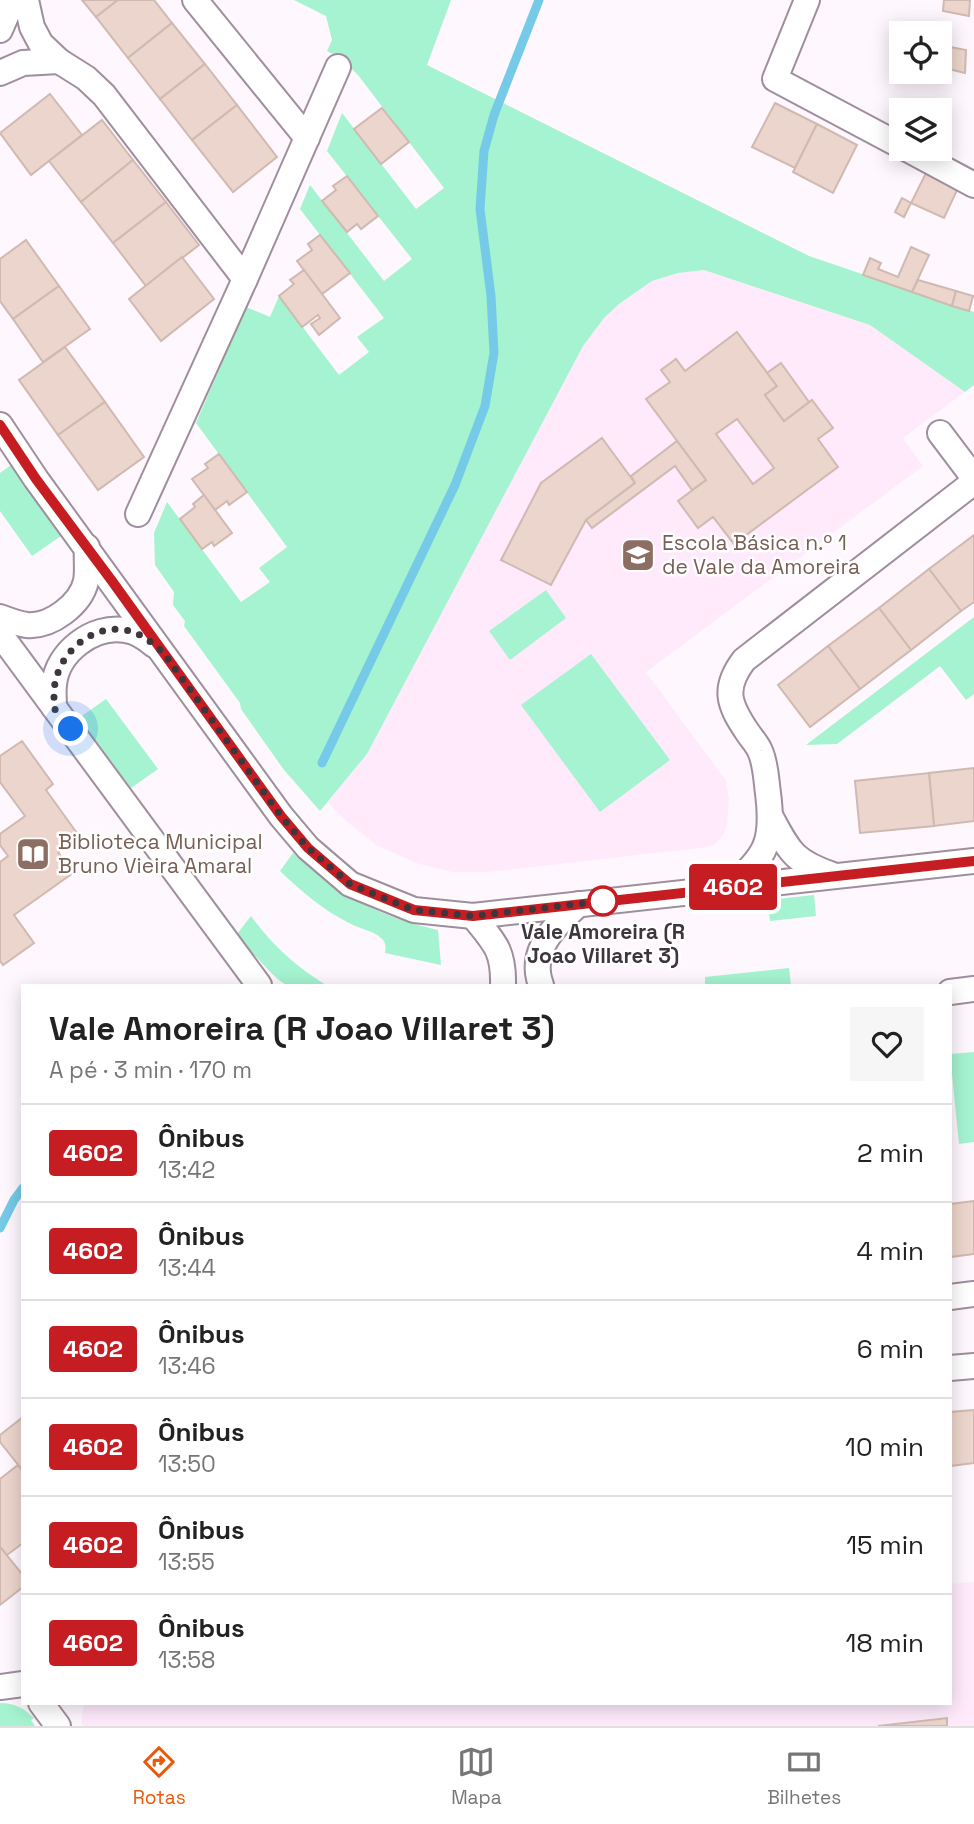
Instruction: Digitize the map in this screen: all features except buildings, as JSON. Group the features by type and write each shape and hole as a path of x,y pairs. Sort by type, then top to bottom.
{"street":[{"path":"0,30 13,0"},
{"path":"26,0 32,27 41,44 59,61 86,78 103,95 245,279"},
{"path":"195,0 307,138"},
{"path":"807,0 775,79 889,140"},
{"path":"0,73 23,63 59,61"},
{"path":"138,514 338,67"},
{"path":"929,161 974,185"},
{"path":"0,425 36,479 281,816 308,848 350,884 414,910 473,916 974,861"},
{"path":"730,887 756,863 766,846 772,819 765,765 760,751 731,702 730,685 738,667 974,480 940,433"},
{"path":"0,617 26,625 40,624 57,617 77,600 86,581 87,547"},
{"path":"54,707 54,683 59,668 70,651 99,631 125,630 144,637 163,652"},
{"path":"0,634 258,984"},
{"path":"772,819 788,849 815,869 835,875"},
{"path":"541,984 537,965 543,945 555,925 579,904"},
{"path":"473,916 496,944 504,966 503,984"},
{"path":"952,992 974,989"},
{"path":"952,1297 974,1294"},
{"path":"952,1368 974,1366"},
{"path":"0,1687 21,1684"},
{"path":"42,1705 58,1726"}],"shaded area":[{"name":"Escola Básica n.º 1 de Vale da Amoreira","path":"704,270 870,325 965,392 903,438 923,466 646,672 726,781 729,799 727,824 723,835 708,847 488,872 452,872 416,863 378,846 345,820 328,802 367,754 583,346 604,318 652,281 678,273"},
{"path":"974,1582 974,1726 84,1726 81,1723 84,1705 952,1705 952,1584"}],"green space":[{"path":"294,0 451,0 427,65 809,256 974,312 974,385 965,392 870,325 704,270 678,273 652,281 619,304 604,318 583,346 367,754 320,811 284,770 184,626 185,621 173,605 174,592 155,565 154,533 167,502 241,602 270,582 259,568 287,547 196,423 246,307 270,317 279,296 339,375 369,352 357,337 384,318 300,209 310,185 384,281 412,259 327,151 342,113 416,209 444,188 358,75 340,58 327,51 332,40 326,16"},
{"path":"11,465 61,536 32,556 0,511 0,473"},
{"path":"546,590 566,618 510,660 489,631"},
{"path":"974,617 974,694 966,700 940,666 837,744 806,745"},
{"path":"591,654 670,760 600,812 521,705"},
{"path":"106,699 158,769 131,788 79,718"},
{"path":"293,853 326,881 360,902 396,918 438,930 441,965 385,953 385,943 378,936 341,919 314,900 280,871"},
{"path":"814,895 816,916 770,921 768,900"},
{"path":"251,916 285,954 325,984 285,984 275,977 237,934"},
{"path":"789,968 791,984 705,984 705,977"},
{"path":"974,1052 974,1142 959,1144 952,1054"},
{"path":"0,1703 23,1709 34,1718 31,1720 35,1726 0,1726"}],"waterway":[{"path":"322,763 455,485 485,406 494,353 491,296 480,209 484,151 494,115 539,0"},
{"path":"0,1228 21,1191"}],"bus line":[{"name":"4602","path":"0,425 36,479 281,816 308,848 350,884 414,910 473,916 974,861"}],"place":[{"name":"Escola Básica n.º 1 de Vale da Amoreira","path":"638,555"},
{"name":"Biblioteca Municipal Bruno Vieira Amaral","path":"33,854"},
{"name":"Vale Amoreira (R Joao Villaret 3)","path":"603,901"}],"route":[{"path":"71,729 54,707 54,683 59,668 70,651 83,640 99,631 125,630 144,637 163,652 281,816 308,848 350,884 414,910 473,916 603,901"}]}
